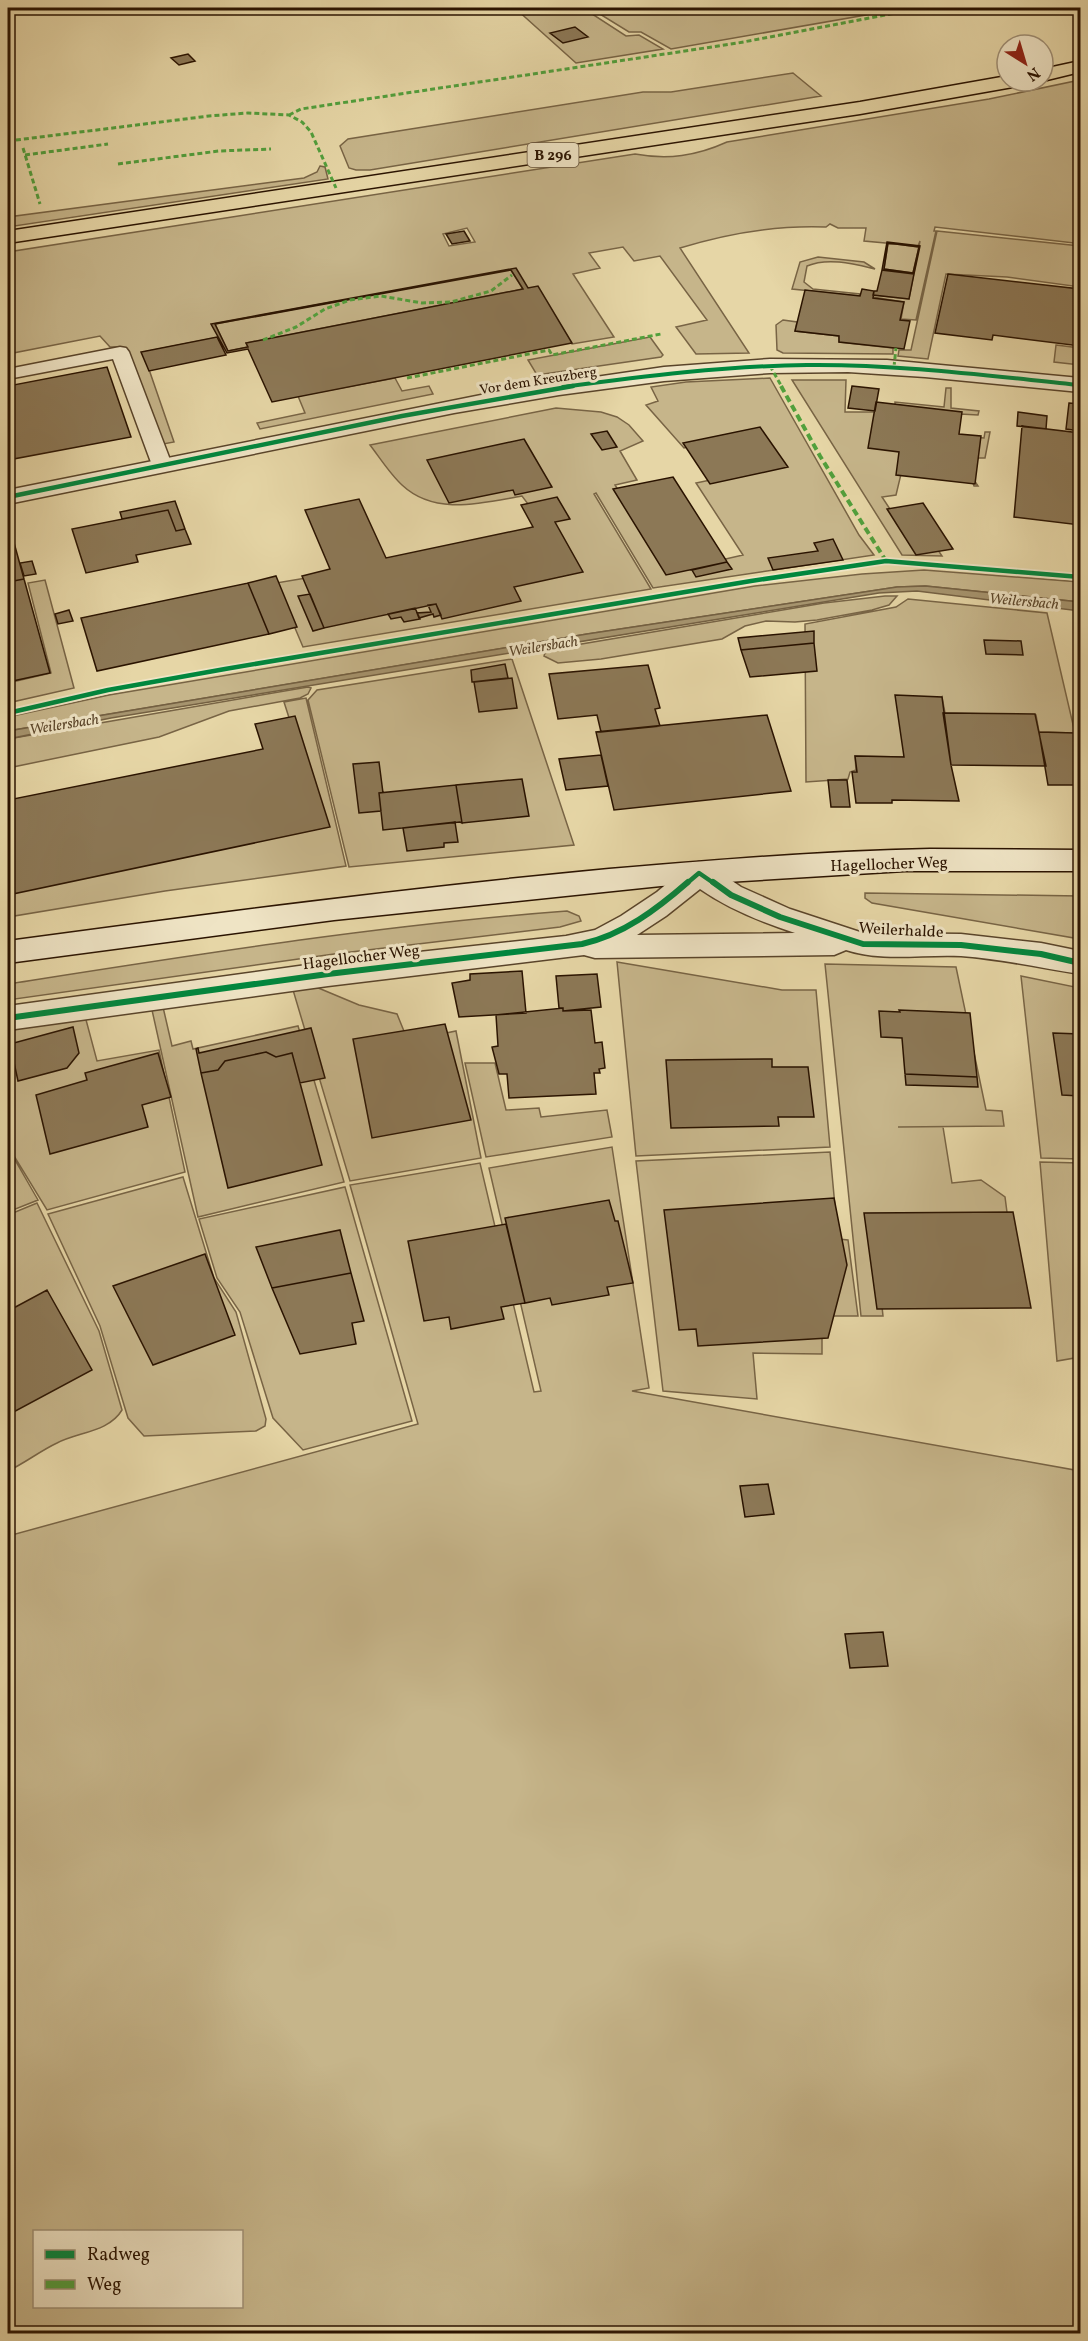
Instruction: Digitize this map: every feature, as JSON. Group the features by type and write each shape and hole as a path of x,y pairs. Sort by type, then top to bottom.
{"main road":[{"path":"1055,73 1080,68"},
{"name":"B 296","path":"8,237 860,108 995,84"}],"street":[{"name":"Vor dem Kreuzberg","path":"8,497 423,412 563,388 686,371 850,364 1000,376 1080,386"},
{"name":"Hagellocher Weg","path":"8,952 312,911 699,873 883,861 1080,861"},
{"name":"Hagellocher Weg","path":"8,1018 340,972 566,947 605,938 625,928 681,889 699,873"},
{"name":"Weilerhalde","path":"699,873 731,895 780,917 863,944"},
{"name":"Weilerhalde","path":"566,947 962,945 1041,954 1080,963"}],"lane":[{"path":"8,374 120,352 162,465"}],"shaded area":[{"path":"583,8 626,36 639,35 663,49 576,63 516,9"},
{"path":"590,8 906,8 671,49 641,32 629,32"},
{"path":"793,73 821,96 370,170 349,168 340,146 348,139 643,92 671,92"},
{"path":"1080,80 1080,238 1074,243 935,227 916,320 901,319 904,302 873,297 874,295 909,299 920,241 918,246 864,241 866,228 838,228 830,224 826,227 789,227 752,232 680,248 749,353 696,354 676,327 707,320 660,256 634,261 623,247 589,253 600,268 573,274 614,337 572,344 535,289 527,290 511,270 523,289 246,343 248,347 228,351 215,324 337,301 213,324 219,337 143,352 174,442 158,445 121,347 110,347 100,336 8,354 8,252 635,154 659,157 682,156 727,142 1018,93 1055,93 1055,85","holes":["467,228 475,242 449,246 443,234"]},
{"path":"320,166 325,167 328,179 8,227 8,217 304,178 317,172"},
{"path":"937,231 1080,246 1080,287 1007,277 946,274 928,359 898,356 899,350 911,350"},
{"path":"888,243 919,247 913,273 884,269"},
{"path":"818,257 864,262 875,269 850,263 832,262 807,266 804,282 813,289 860,294 860,296 792,289 800,262"},
{"path":"783,320 797,322 795,331 839,336 839,342 893,348 893,354 783,353 777,350 776,325"},
{"path":"650,337 663,355 661,357 537,375 528,360"},
{"path":"1056,345 1080,348 1080,365 1054,362"},
{"path":"395,378 402,391 429,386 433,394 260,429 257,423 305,413 298,396"},
{"path":"770,378 859,535 874,555 653,588 596,493 594,494 651,589 303,647 276,583 306,578 577,569 522,496 459,505 429,501 415,495 402,485 370,445 556,408 601,412 617,417 629,425 643,441 620,451 637,480 615,485 669,572 743,555 696,483 782,465 758,431 684,448 646,405 658,401 651,387 686,382"},
{"path":"792,380 846,380 845,412 881,412 895,405 895,402 944,407 946,388 951,388 951,408 979,411 978,415 960,414 957,436 984,438 985,432 990,432 985,458 977,458 974,480 978,486 974,486 973,483 901,474 896,495 882,497 919,553 938,550 942,556 902,555"},
{"path":"924,570 1080,582 1080,602 926,586 897,587 587,634 8,731 8,717 109,695 755,586 862,574"},
{"path":"45,580 74,688 12,702 8,683 51,673 28,583"},
{"path":"897,596 889,605 872,610 817,620 766,621 745,626 722,639 601,659 558,663 544,656 546,650 824,603"},
{"path":"908,599 1047,613 1075,733 1039,732 1036,715 945,713 942,697 904,757 855,756 856,770 850,772 848,779 806,782 805,624 896,607"},
{"path":"512,659 574,845 349,867 308,700 317,690"},
{"path":"311,688 308,694 300,698 229,711 159,737 8,768 8,739"},
{"path":"306,698 346,866 165,891 8,917 8,891 323,824 284,702"},
{"path":"865,893 1080,896 1080,939 872,903 865,898"},
{"path":"567,911 579,916 581,921 560,927 334,954 8,1000 8,984 357,933"},
{"path":"617,962 782,990 816,990 830,1147 636,1156"},
{"path":"825,964 956,967 986,1110 1002,1111 1004,1126 898,1127 943,1127 952,1183 981,1180 1005,1197 1008,1220 873,1222 883,1316 861,1316"},
{"path":"1021,976 1080,988 1080,1159 1041,1158"},
{"path":"316,987 359,1005 397,1014 408,1041 456,1031 481,1158 350,1181 293,990"},
{"path":"163,1007 172,1046 191,1041 193,1049 298,1026 344,1182 198,1217 152,1010"},
{"path":"85,1016 97,1061 159,1050 185,1172 47,1210 11,1151 8,1151 8,1029"},
{"path":"465,1063 495,1063 506,1110 539,1108 541,1117 607,1110 612,1137 486,1157"},
{"path":"612,1147 649,1388 632,1391 1080,1471 1080,2333 8,2334 8,1536 418,1424 350,1185 480,1163 534,1392 541,1391 489,1168"},
{"path":"830,1152 838,1239 848,1240 858,1316 822,1316 822,1354 753,1353 757,1399 663,1391 636,1161"},
{"path":"11,1153 38,1200 8,1212 8,1154"},
{"path":"1040,1162 1080,1163 1080,1357 1057,1361"},
{"path":"183,1177 214,1278 236,1312 266,1419 265,1426 256,1431 144,1436 128,1418 100,1326 48,1214"},
{"path":"345,1187 412,1421 303,1450 273,1418 240,1312 217,1278 199,1219"},
{"path":"37,1203 99,1331 122,1410 109,1423 65,1439 8,1471 8,1215"}],"water":[{"name":"Weilersbach","path":"925,586 1080,602 1080,611 917,591 879,593 111,718 8,739 8,731 587,634 897,587"}],"building":[{"path":"575,27 588,37 563,43 550,33"},
{"path":"188,54 195,61 179,65 171,58"},
{"path":"464,231 470,241 452,244 446,234"},
{"path":"887,242 920,246 914,274 882,270","holes":["888,243 919,247 913,273 884,269"]},
{"path":"516,268 528,288 538,286 572,343 272,402 248,349 227,353 211,324","holes":["511,270 523,289 246,343 248,347 228,351 215,324"]},
{"path":"882,270 914,274 909,299 873,295 874,291 877,291"},
{"path":"948,274 1080,289 1080,346 993,335 992,340 935,333"},
{"path":"862,289 874,291 873,298 904,302 900,320 910,321 904,349 839,342 839,336 795,331 805,290 860,296"},
{"path":"217,337 226,355 149,371 141,352"},
{"path":"107,367 131,437 8,460 8,386"},
{"path":"852,386 879,389 875,411 848,408"},
{"path":"876,402 962,412 959,434 981,436 975,484 896,475 899,452 868,448"},
{"path":"1069,403 1080,404 1080,431 1066,429"},
{"path":"1018,412 1047,416 1046,429 1017,426"},
{"path":"1022,426 1080,433 1080,525 1014,517"},
{"path":"760,427 788,467 710,484 683,443"},
{"path":"607,431 617,447 602,450 591,434"},
{"path":"524,439 552,487 515,495 513,490 449,503 427,460"},
{"path":"673,477 727,562 666,575 613,489"},
{"path":"557,497 570,519 555,522 583,572 514,587 521,601 442,619 436,604 324,628 302,576 330,569 305,510 359,499 386,558 533,527 521,505"},
{"path":"175,501 185,529 176,531 168,510 122,519 120,512"},
{"path":"923,503 953,549 916,555 887,509"},
{"path":"168,510 176,531 185,529 191,544 136,555 138,562 86,573 72,529"},
{"path":"13,539 24,579 8,582 8,540"},
{"path":"833,539 843,560 773,570 768,558 818,551 814,543"},
{"path":"32,561 36,574 24,576 20,563"},
{"path":"727,562 732,569 696,577 692,570"},
{"path":"276,576 297,627 269,634 248,583"},
{"path":"24,579 50,673 8,682 8,582"},
{"path":"248,583 269,634 97,671 81,618"},
{"path":"310,594 324,628 313,631 298,596"},
{"path":"436,604 441,615 434,617 433,614 419,618 417,613 431,612 428,605"},
{"path":"415,608 420,619 404,622 401,617 391,619 388,614"},
{"path":"69,610 73,621 58,624 55,614"},
{"path":"814,631 814,643 741,650 738,638"},
{"path":"984,640 1021,641 1023,655 986,654"},
{"path":"814,643 817,671 750,677 741,650"},
{"path":"505,664 508,678 472,682 471,670"},
{"path":"648,665 660,708 655,709 660,726 601,732 597,715 558,719 549,674"},
{"path":"512,678 517,708 479,712 474,682"},
{"path":"895,695 942,697 951,765 959,801 892,800 892,803 856,803 852,772 857,772 855,756 904,757"},
{"path":"943,713 1035,714 1046,766 951,765"},
{"path":"767,715 791,791 614,810 596,732"},
{"path":"295,716 330,827 8,895 8,800 263,749 255,724"},
{"path":"1039,732 1075,733 1080,759 1080,785 1048,785"},
{"path":"601,755 608,786 566,790 559,759"},
{"path":"379,762 383,793 379,793 381,811 359,813 353,764"},
{"path":"522,779 529,816 462,823 456,785"},
{"path":"828,780 847,780 850,807 831,807"},
{"path":"456,785 462,823 383,830 379,793"},
{"path":"455,822 458,842 444,843 444,847 407,851 403,828"},
{"path":"522,971 526,1013 459,1017 452,983 470,980 470,974"},
{"path":"597,974 601,1007 563,1011 563,1008 559,1008 556,976"},
{"path":"563,1008 563,1011 591,1010 595,1043 602,1042 605,1068 599,1069 600,1073 594,1073 596,1094 509,1098 507,1074 499,1074 492,1047 498,1046 496,1015"},
{"path":"899,1010 970,1013 977,1077 905,1074 902,1038 881,1037 879,1011 900,1012"},
{"path":"445,1024 471,1120 372,1138 353,1039"},
{"path":"73,1027 79,1053 67,1068 18,1081 10,1044"},
{"path":"311,1028 325,1078 300,1083 292,1053 276,1057 266,1052 225,1061 218,1070 201,1073 196,1049 198,1048 199,1053"},
{"path":"1053,1033 1080,1034 1080,1096 1062,1095"},
{"path":"266,1052 276,1057 292,1053 322,1165 228,1188 201,1073 218,1070 225,1061"},
{"path":"158,1053 171,1097 142,1105 148,1127 50,1154 36,1095 87,1080 85,1073"},
{"path":"772,1059 772,1067 808,1067 814,1117 778,1117 779,1126 671,1128 666,1060"},
{"path":"905,1074 977,1077 978,1087 906,1085"},
{"path":"834,1198 847,1265 828,1338 698,1346 696,1329 679,1330 664,1210"},
{"path":"609,1200 615,1221 618,1221 633,1283 607,1287 609,1295 552,1305 550,1298 525,1303 505,1218"},
{"path":"1013,1212 1031,1308 877,1309 864,1213"},
{"path":"506,1224 525,1303 501,1307 504,1319 451,1329 449,1317 424,1321 408,1241"},
{"path":"340,1230 351,1273 272,1288 256,1247"},
{"path":"205,1254 235,1335 153,1365 113,1286"},
{"path":"351,1273 364,1321 352,1323 356,1344 300,1354 272,1288"},
{"path":"47,1290 92,1370 8,1415 8,1311"},
{"path":"768,1484 774,1514 745,1517 740,1486"},
{"path":"883,1632 888,1666 850,1668 845,1634"}],"marked path":[{"path":"289,115 301,109 738,43 922,8"},
{"path":"8,141 209,116 248,113 289,115 302,122 311,132 336,188"},
{"path":"25,155 108,144"},
{"path":"23,148 40,204"},
{"path":"118,164 219,151 271,149"},
{"path":"263,340 296,327 325,309 350,300 381,296 422,303 451,302 491,291 512,275"},
{"path":"407,378 549,350 552,355 661,334"},
{"path":"894,367 896,348"},
{"path":"770,366 820,456 886,561"}],"cycle path":[{"path":"8,497 454,406 559,388 664,374 770,366 848,365 1080,385"},
{"path":"8,713 108,690 225,669 751,581 886,561 1080,577"},
{"path":"8,1018 328,974 587,943 607,937 632,924 667,900 699,873 731,895 780,917 863,944 961,945 1041,954 1080,963"}]}
